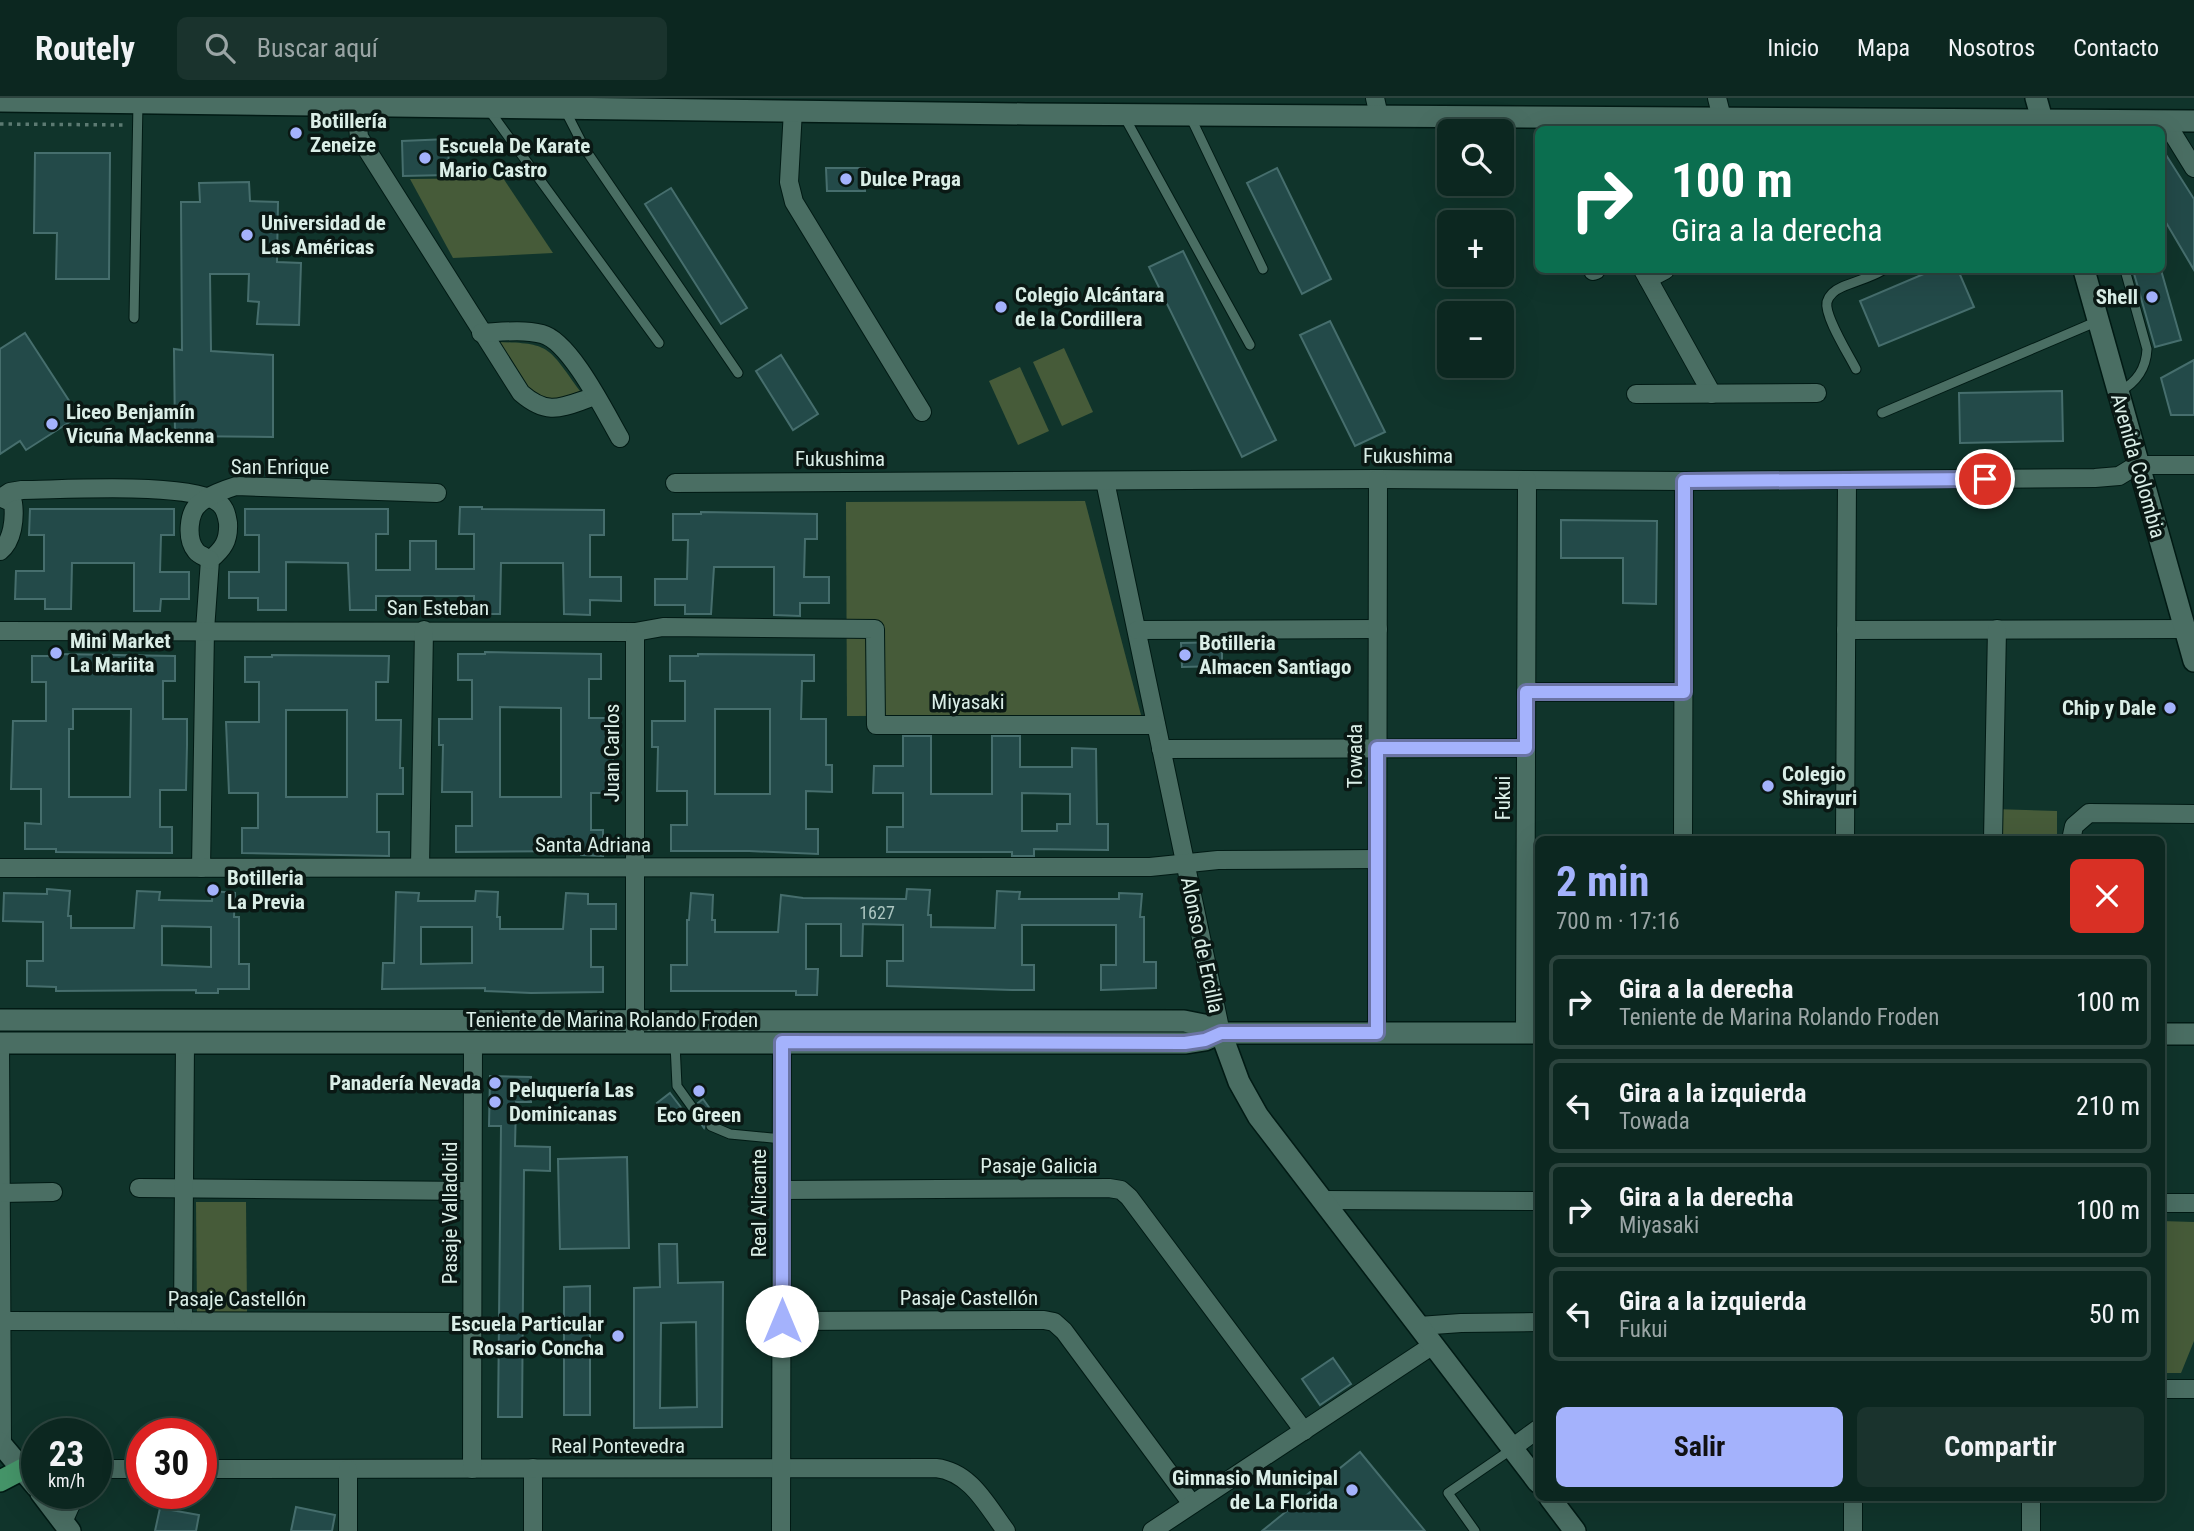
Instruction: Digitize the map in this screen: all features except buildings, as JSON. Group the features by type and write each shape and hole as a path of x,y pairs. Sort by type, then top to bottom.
{"main road":[{"path":"0,1481 21,1472"}],"street":[{"path":"2036,98 2044,125"},
{"path":"0,101 191,100 356,105 448,102 486,107 564,108 1025,106 1123,114 1377,107 1562,123 1719,108 1901,124 2044,125 2194,121"},
{"path":"356,105 359,137 521,393 536,407 555,409 596,396"},
{"path":"788,106 789,182 794,202 922,412"},
{"path":"2165,121 2194,168"},
{"name":"Avenida Colombia","path":"2085,273 2194,662"},
{"path":"1645,274 1712,394"},
{"path":"481,333 519,331 544,334 562,345 620,438"},
{"path":"1636,394 1817,393"},
{"path":"2137,465 2194,465"},
{"name":"Fukushima","path":"675,483 2095,478 2119,476 2137,465"},
{"name":"Towada","path":"1377,1033 1378,479"},
{"name":"Fukui","path":"1527,480 1526,748 1532,1033"},
{"path":"1844,836 1847,480"},
{"name":"Alonso de Ercilla","path":"1105,481 1221,1033 1236,1074 1247,1099 1535,1478"},
{"path":"1683,836 1684,481"},
{"name":"San Enrique","path":"1,497 22,490 165,489 183,490 211,498 221,490 236,486 437,493"},
{"name":"San Enrique","path":"0,551 9,541 14,510 13,503 1,497"},
{"path":"201,868 205,630 210,560 223,549 229,536 227,516 222,505 211,498 200,503 193,512 190,528 190,540 197,552 210,560"},
{"name":"San Esteban","path":"0,631 635,632 663,627 876,629"},
{"name":"Miyasaki","path":"876,629 876,725 1156,725"},
{"path":"1137,630 1378,629"},
{"path":"1993,836 1997,629"},
{"path":"1846,630 2185,629"},
{"path":"420,867 424,630"},
{"name":"Juan Carlos","path":"635,632 635,1042"},
{"path":"1526,692 1684,692"},
{"path":"1161,749 1526,748"},
{"path":"2072,836 2074,826 2089,813 2194,814"},
{"name":"Santa Adriana","path":"0,868 1150,867 1218,860 1377,859"},
{"name":"Teniente de Marina Rolando Froden","path":"0,1020 1184,1021 1204,1025 1221,1033"},
{"name":"Teniente de Marina Rolando Froden","path":"0,1043 1185,1043 1205,1040 1221,1033 1532,1033"},
{"path":"2165,1034 2194,1034"},
{"path":"183,1321 185,1042"},
{"name":"Pasaje Valladolid","path":"472,1469 473,1042"},
{"name":"Real Alicante","path":"781,1531 782,1042"},
{"path":"0,1043 1,1444 21,1461"},
{"path":"139,1188 472,1191"},
{"name":"Pasaje Galicia","path":"782,1190 1121,1190 1129,1197 1304,1431"},
{"path":"0,1193 53,1192"},
{"path":"1322,1200 1535,1201"},
{"path":"2165,1203 2194,1203"},
{"name":"Pasaje Castellón","path":"1,1321 472,1322"},
{"name":"Pasaje Castellón","path":"782,1321 1054,1322 1064,1331 1192,1504"},
{"path":"1419,1326 1461,1322 1535,1322"},
{"path":"1152,1531 1433,1345"},
{"path":"2165,1389 2194,1389"},
{"path":"1512,1448 1535,1431"},
{"path":"533,1468 533,1531"},
{"name":"Real Pontevedra","path":"217,1469 947,1469 970,1483 1006,1531"},
{"path":"348,1469 348,1531"},
{"path":"1552,1501 1575,1531"},
{"path":"1853,1501 1853,1531"},
{"path":"2031,1501 2031,1531"},
{"path":"53,1509 66,1526"},
{"path":"66,1526 71,1509"}],"lane":[{"path":"134,318 138,102"},
{"path":"486,107 659,344"},
{"path":"564,108 585,149 738,373"},
{"path":"1123,114 1250,345"},
{"path":"1189,114 1263,269"},
{"path":"1856,369 1828,313 1828,300 1831,294 1841,288 1878,273"},
{"path":"2118,393 2139,376 2147,349 2126,273"},
{"path":"1882,413 2098,321"},
{"path":"675,1043 677,1086 692,1107"},
{"path":"711,1126 730,1133 782,1139"},
{"path":"1475,1531 1448,1493 1512,1448"}],"green space":[{"path":"503,178 553,253 453,258 410,179"},
{"path":"496,342 528,344 547,350 580,391 550,402 532,396"},
{"path":"1064,348 1093,412 1062,426 1033,362"},
{"path":"1020,367 1049,431 1018,445 989,381"},
{"path":"1085,501 1141,715 847,716 846,502"},
{"path":"1994,809 2057,811 2057,836 1993,836"},
{"path":"196,1202 246,1202 247,1312 197,1312"},
{"path":"2165,1221 2194,1222 2194,1341 2181,1373 2165,1373"}],"place":[{"name":"Botillería Zeneize","path":"296,133"},
{"name":"Escuela De Karate Mario Castro","path":"425,158"},
{"name":"Dulce Praga","path":"846,179"},
{"name":"Universidad de Las Américas","path":"247,235"},
{"name":"Shell","path":"2152,297"},
{"name":"Colegio Alcántara de la Cordillera","path":"1001,307"},
{"name":"Liceo Benjamín Vicuña Mackenna","path":"52,424"},
{"name":"Mini Market La Mariita","path":"56,653"},
{"name":"Botilleria Almacen Santiago","path":"1185,655"},
{"name":"Chip y Dale","path":"2170,708"},
{"name":"Colegio Shirayuri","path":"1768,786"},
{"name":"Botilleria La Previa","path":"213,890"},
{"name":"Panadería Nevada","path":"495,1083"},
{"name":"Eco Green","path":"699,1091"},
{"name":"Peluquería Las Dominicanas","path":"495,1102"},
{"name":"Escuela Particular Rosario Concha","path":"618,1336"},
{"name":"Gimnasio Municipal de La Florida","path":"1352,1490"}],"route":[{"path":"782,1321 782,1042 1185,1043 1205,1040 1221,1033 1377,1033 1377,748 1526,748 1526,692 1684,692 1684,481 1985,479"}]}
